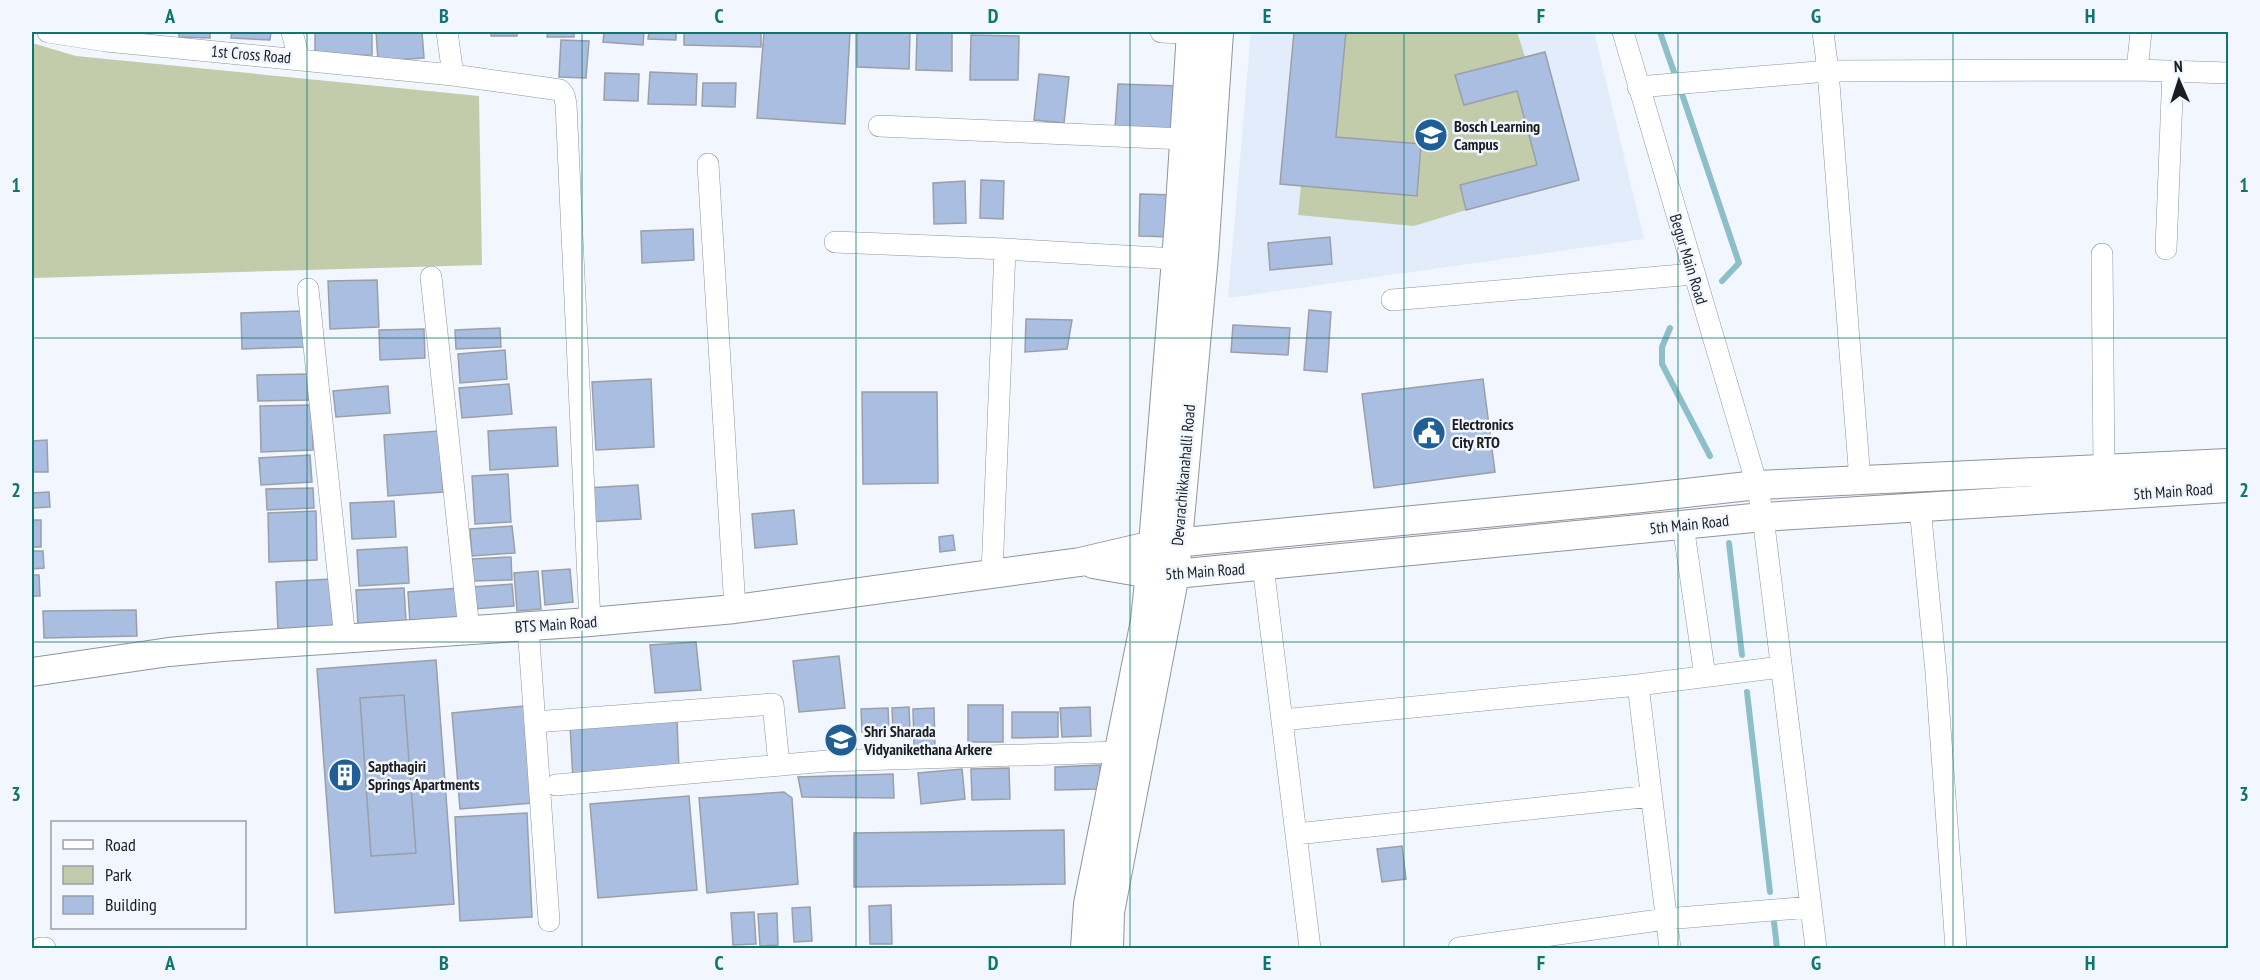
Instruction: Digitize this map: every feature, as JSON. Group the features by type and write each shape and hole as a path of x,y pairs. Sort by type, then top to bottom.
{"main road":[{"name":"Devarachikkanahalli Road","path":"1165,545 1176,259 1184,139 1205,33"},
{"name":"Devarachikkanahalli Road","path":"1109,948 1110,912 1162,574 1205,245 1205,33"},
{"name":"5th Main Road","path":"1165,545 1757,485 2229,463"},
{"name":"5th Main Road","path":"1162,574 1763,517 2229,488"},
{"name":"BTS Main Road","path":"32,672 170,652 591,622 735,609 1080,562 1165,545"},
{"name":"BTS Main Road","path":"1080,562 1162,574"},
{"name":"Devarachikkanahalli Road","path":"1085,948 1088,904 1118,752 1145,621 1162,574"}],"street":[{"name":"1st Cross Road","path":"48,32 106,41 453,75 560,90 564,95 568,127 591,622"},
{"path":"292,32 299,59"},
{"path":"447,32 453,75"},
{"path":"1161,32 1205,33"},
{"name":"Begur Main Road","path":"1623,32 1757,485 1763,517 1816,948"},
{"path":"1823,32 1860,480"},
{"path":"2138,70 2140,32"},
{"path":"1638,87 1828,71 2138,70 2229,73"},
{"path":"2166,249 2173,71"},
{"path":"879,126 1184,139"},
{"path":"708,164 735,609"},
{"path":"836,242 1176,259"},
{"path":"992,574 1005,249"},
{"path":"2102,254 2104,469"},
{"path":"1392,300 1694,274"},
{"path":"431,277 469,630"},
{"path":"308,289 345,639"},
{"path":"1920,507 1936,672 1956,948"},
{"path":"1683,525 1705,676"},
{"path":"1263,566 1310,948"},
{"path":"528,626 549,921"},
{"path":"1282,720 1638,685 1781,667"},
{"path":"1638,685 1670,948"},
{"path":"535,722 773,704 778,765"},
{"path":"556,785 827,761 1118,752"},
{"path":"1296,834 1651,796"},
{"path":"1459,948 1569,941 1666,919 1811,907"}],"shaded area":[{"name":"Bosch Learning Campus","path":"1251,32 1594,32 1644,239 1228,298"}],"green space":[{"path":"1346,32 1517,32 1525,57 1455,75 1464,105 1517,91 1537,165 1460,185 1466,210 1414,226 1298,215 1301,185 1417,196 1421,144 1336,137"},
{"path":"32,43 76,56 479,96 482,265 32,278"}],"building":[{"path":"179,32 210,32 210,38 179,37"},
{"path":"232,32 271,32 270,40 231,38"},
{"path":"315,32 372,32 372,55 315,56"},
{"path":"376,32 422,32 424,58 378,61"},
{"path":"491,32 517,32 517,36 491,36"},
{"path":"548,32 574,32 574,37 547,37"},
{"path":"604,32 644,32 643,45 603,42"},
{"path":"649,32 676,32 676,40 648,39"},
{"path":"684,32 761,32 761,47 684,45"},
{"path":"764,32 850,32 845,124 757,118"},
{"path":"857,32 910,32 909,69 857,67"},
{"path":"917,32 952,32 952,71 916,70"},
{"path":"1294,32 1346,32 1336,137 1421,144 1417,196 1280,184"},
{"path":"971,35 1019,36 1018,80 970,80"},
{"path":"561,40 589,41 586,78 559,77"},
{"path":"1545,52 1579,180 1466,210 1460,185 1537,165 1517,91 1464,105 1455,75"},
{"path":"650,72 697,74 696,105 648,104"},
{"path":"605,73 639,74 638,101 604,100"},
{"path":"1039,74 1069,77 1064,123 1034,120"},
{"path":"703,83 736,83 735,107 702,106"},
{"path":"1118,84 1180,86 1178,132 1115,129"},
{"path":"981,180 1004,181 1003,219 980,218"},
{"path":"965,181 966,223 934,224 933,183"},
{"path":"1140,194 1175,195 1173,237 1139,236"},
{"path":"693,229 694,260 642,263 641,231"},
{"path":"1330,237 1332,264 1270,270 1268,243"},
{"path":"377,280 379,327 330,329 328,281"},
{"path":"1309,310 1331,312 1327,372 1304,370"},
{"path":"303,311 304,347 242,349 241,313"},
{"path":"1026,319 1072,320 1067,349 1025,352"},
{"path":"1233,325 1290,328 1288,355 1231,352"},
{"path":"500,328 501,347 456,349 455,330"},
{"path":"424,329 425,358 380,360 379,330"},
{"path":"505,350 507,379 460,383 458,354"},
{"path":"309,374 310,400 258,401 257,375"},
{"path":"651,379 654,447 596,450 592,382"},
{"name":"Electronics City RTO","path":"1483,379 1495,472 1374,488 1362,394"},
{"path":"509,384 512,414 462,418 459,388"},
{"path":"388,386 390,413 336,417 333,391"},
{"path":"862,392 937,392 938,483 863,484"},
{"path":"312,405 313,450 261,452 260,406"},
{"path":"556,427 558,466 490,470 488,431"},
{"path":"439,431 443,492 388,496 384,435"},
{"path":"47,440 48,472 32,472 32,441"},
{"path":"310,455 312,482 261,485 259,458"},
{"path":"508,474 511,522 475,524 472,476"},
{"path":"638,485 641,519 588,522 586,488"},
{"path":"313,488 314,508 267,510 266,489"},
{"path":"49,492 50,507 32,508 32,493"},
{"path":"394,501 396,537 352,539 350,503"},
{"path":"794,510 797,544 755,548 752,514"},
{"path":"316,511 317,560 269,562 268,513"},
{"path":"32,520 41,520 41,547 32,547"},
{"path":"512,526 515,553 472,556 470,529"},
{"path":"953,535 955,550 940,552 939,537"},
{"path":"407,547 409,583 359,586 357,550"},
{"path":"32,551 43,551 44,568 32,569"},
{"path":"511,557 512,580 473,581 472,559"},
{"path":"570,569 573,602 545,605 542,571"},
{"path":"538,571 541,609 517,611 514,573"},
{"path":"32,575 39,575 40,596 32,596"},
{"path":"331,579 334,629 278,632 276,582"},
{"path":"512,584 514,606 474,609 472,587"},
{"path":"404,588 406,621 358,624 356,590"},
{"path":"460,588 463,621 410,624 408,592"},
{"path":"136,610 137,636 44,638 43,611"},
{"path":"696,642 701,690 655,693 650,645"},
{"path":"839,656 845,708 799,712 793,661"},
{"name":"Sapthagiri Springs Apartments","path":"436,660 454,904 335,913 317,669","holes":["404,695 416,853 371,856 360,698"]},
{"path":"404,695 416,853 371,856 360,698"},
{"path":"968,705 1003,705 1003,742 968,742"},
{"path":"524,706 533,803 460,809 452,713"},
{"path":"909,707 910,730 893,731 892,708"},
{"path":"1090,707 1091,736 1062,737 1060,708"},
{"path":"888,708 889,730 862,732 861,709"},
{"path":"934,708 935,747 914,747 913,709"},
{"path":"1012,712 1058,712 1058,737 1012,738"},
{"path":"677,720 679,770 573,781 570,725"},
{"path":"1100,765 1100,789 1055,790 1055,767"},
{"path":"1009,768 1010,799 972,800 971,769"},
{"path":"962,769 965,799 921,804 918,773"},
{"path":"893,774 894,798 802,797 798,777"},
{"path":"784,792 792,798 798,884 707,893 699,798"},
{"path":"689,796 697,890 598,898 590,804"},
{"path":"527,813 532,917 460,921 455,817"},
{"path":"1064,830 1065,884 854,887 854,833"},
{"path":"1402,846 1406,879 1382,882 1377,849"},
{"path":"891,905 892,944 870,944 869,906"},
{"path":"810,907 812,941 794,942 792,908"},
{"path":"754,912 756,944 733,945 731,913"},
{"path":"777,913 778,945 760,946 758,914"}],"waterway":[{"path":"1660,32 1676,78"},
{"path":"1680,88 1739,263 1722,281"},
{"path":"1670,328 1662,347 1662,364 1710,456"},
{"path":"1729,543 1742,655"},
{"path":"1747,692 1770,892"},
{"path":"1774,922 1777,948"}],"place":[{"name":"Bosch Learning Campus","path":"1431,135"},
{"name":"Electronics City RTO","path":"1429,433"},
{"name":"Shri Sharada Vidyanikethana Arkere","path":"841,740"},
{"name":"Sapthagiri Springs Apartments","path":"345,775"}]}
